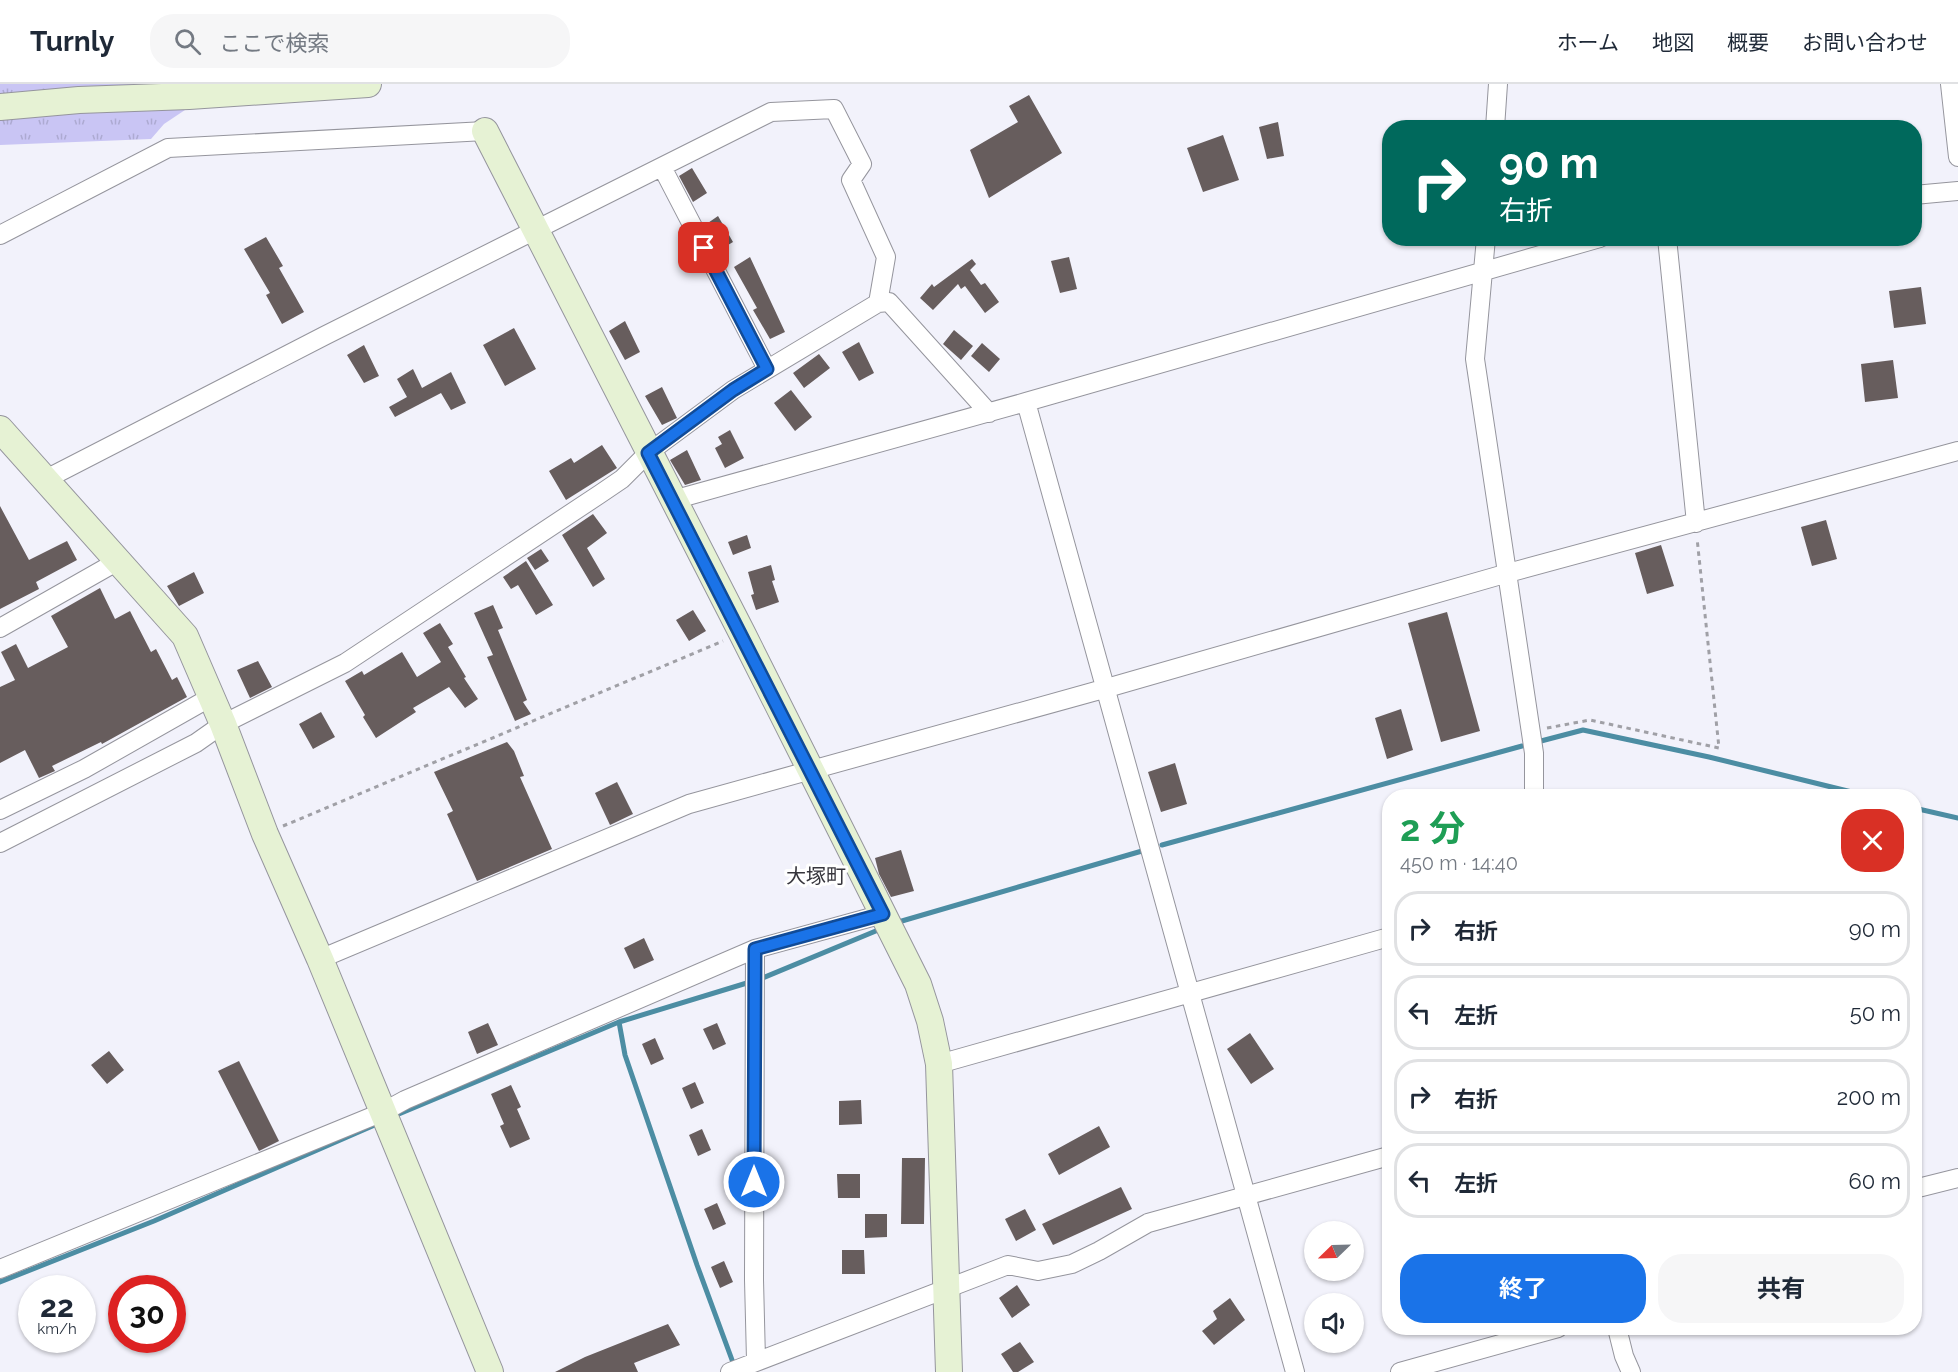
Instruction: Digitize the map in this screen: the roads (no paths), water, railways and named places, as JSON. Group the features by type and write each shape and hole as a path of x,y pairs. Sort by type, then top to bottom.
{"street":[{"path":"189,96 214,84"},
{"path":"0,107 79,100 189,96 368,84"},
{"path":"1496,120 1498,84"},
{"path":"1950,84 1958,157"},
{"path":"46,479 771,112 834,109 862,164 851,180 886,257 878,303"},
{"path":"0,235 168,148 485,131 742,633 918,984 930,1021 939,1064 949,1372"},
{"path":"662,167 767,369"},
{"path":"1922,194 1958,190"},
{"path":"1486,246 1475,359 1534,753 1534,789"},
{"path":"673,500 989,413 1572,246"},
{"path":"1668,246 1696,523"},
{"path":"0,843 196,743 223,724 345,663 622,479 648,453 733,390 878,303 889,302 989,413"},
{"path":"1026,402 1295,1372"},
{"path":"5,442 46,479 185,636 223,724 265,834 320,959 490,1372"},
{"path":"320,959 689,804 1107,688 1508,573 1958,451"},
{"path":"0,628 118,561"},
{"path":"0,810 84,769 211,697"},
{"path":"0,1269 383,1112 405,1100 755,949 883,914"},
{"path":"939,1064 1382,939"},
{"path":"740,1368 754,1280 755,949"},
{"path":"740,1368 1008,1265 1038,1271 1072,1264 1148,1223 1382,1158"},
{"path":"1922,1187 1958,1178"},
{"path":"1400,1372 1533,1335"},
{"path":"1619,1335 1631,1372"}],"waterway":[{"path":"1541,741 1583,730 1709,757 1839,789"},
{"path":"1162,845 1522,746"},
{"path":"1922,810 1958,818"},
{"path":"895,923 1142,851"},
{"path":"394,1116 619,1022 760,979 883,928"},
{"path":"619,1022 625,1055 735,1368"},
{"path":"0,1282 154,1221 377,1124"}],"district":[{"name":"大塚町","path":"816,876"}]}
